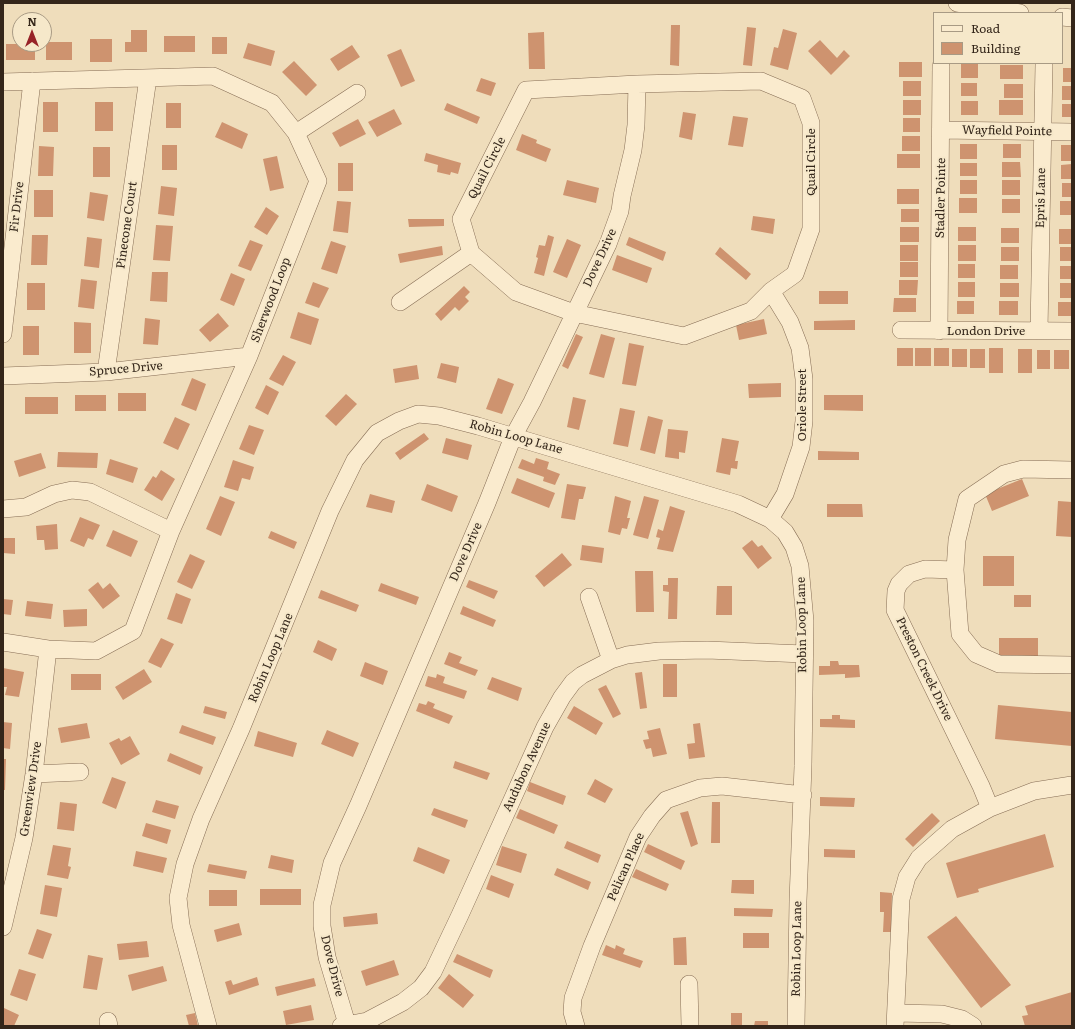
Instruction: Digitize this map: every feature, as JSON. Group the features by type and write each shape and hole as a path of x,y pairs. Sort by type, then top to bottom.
{"street":[{"path":"957,3 1014,12"},
{"name":"Epris Lane","path":"1039,330 1044,65"},
{"name":"Stadler Pointe","path":"939,331 941,66"},
{"name":"Sherwood Loop","path":"3,82 213,76 272,103 296,133 318,180 249,356 171,531 133,631 96,651 48,649 3,642"},
{"name":"Pinecone Court","path":"106,372 148,78"},
{"name":"Fir Drive","path":"3,334 32,81"},
{"name":"Quail Circle","path":"761,82 802,98 811,123 811,229 795,274 771,291 751,311 684,336 574,312 516,292 471,254 461,219 526,90 636,84 761,82"},
{"name":"Dove Drive","path":"344,1025 327,957 322,926 322,905 332,863 358,806 487,503 512,437 532,402 608,244 620,211 631,157 636,125 636,84"},
{"path":"296,133 357,93"},
{"name":"Wayfield Pointe","path":"941,130 1072,132"},
{"path":"400,302 471,254"},
{"name":"Oriole Street","path":"770,519 785,494 801,447 804,421 804,379 798,341 790,322 771,291"},
{"name":"London Drive","path":"901,330 1072,331"},
{"name":"Spruce Drive","path":"3,376 106,372 249,356"},
{"name":"Robin Loop Lane","path":"208,1026 181,926 178,898 185,864 201,819 247,715 330,511 355,460 377,433 399,421 418,414 439,416 478,426 738,504 770,519 785,532 794,547 800,566 805,621 796,1026"},
{"path":"1072,470 1022,469 1004,474 967,499 957,540 955,570 960,634 976,654 1000,664 1072,665"},
{"path":"3,509 26,507 54,494 72,490 90,492 171,531"},
{"name":"Preston Creek Drive","path":"955,570 925,569 909,574 899,584 896,591 895,610 981,786 990,808"},
{"path":"589,597 611,660"},
{"name":"Greenview Drive","path":"3,927 24,838 34,774 48,649"},
{"name":"Audubon Avenue","path":"344,1025 367,1021 404,1002 421,988 433,972 460,916 532,753 553,712 573,682 582,675 611,660 627,655 659,651 714,650 804,654"},
{"path":"34,774 80,772"},
{"path":"973,1026 962,1019 942,1014 895,1019 901,899 907,877 919,858 943,835 990,808 1034,791 1072,785"},
{"name":"Pelican Place","path":"576,1026 572,1012 572,998 592,946 638,837 652,816 666,800 700,788 722,786 802,795"},
{"path":"689,984 690,1026"}],"building":[{"path":"671,25 680,25 679,66 670,65"},
{"path":"747,27 756,28 752,66 743,65"},
{"path":"783,29 797,33 788,70 770,65 774,47 778,48"},
{"path":"131,30 147,30 147,52 125,52 125,42 131,42"},
{"path":"544,32 545,69 529,69 528,33"},
{"path":"164,36 195,36 195,52 164,52"},
{"path":"212,37 227,37 227,54 212,54"},
{"path":"90,39 112,39 112,62 90,62"},
{"path":"820,40 837,58 844,50 850,56 831,75 808,51"},
{"path":"52,42 72,42 72,60 46,60 46,52 52,52"},
{"path":"248,43 275,51 271,66 243,58"},
{"path":"6,44 12,44 12,52 35,52 35,60 6,60"},
{"path":"352,45 360,57 338,71 330,59"},
{"path":"401,49 415,81 401,87 387,55"},
{"path":"294,61 317,85 306,96 282,72"},
{"path":"899,62 922,62 922,77 899,77"},
{"path":"961,64 978,64 978,78 961,78"},
{"path":"1000,65 1023,65 1023,79 1000,79"},
{"path":"1063,68 1072,68 1072,82 1063,82"},
{"path":"481,78 496,83 491,96 476,91"},
{"path":"903,81 921,81 921,96 903,96"},
{"path":"961,83 977,83 977,96 961,96"},
{"path":"1004,84 1023,84 1023,98 1004,98"},
{"path":"1062,86 1072,86 1072,100 1062,100"},
{"path":"903,100 921,100 921,115 903,115"},
{"path":"999,100 1023,100 1023,115 999,115"},
{"path":"961,101 978,101 978,115 961,115"},
{"path":"43,102 58,102 58,132 43,132"},
{"path":"95,102 113,102 113,131 95,131"},
{"path":"166,103 181,103 181,128 166,128"},
{"path":"447,103 480,117 477,124 444,110"},
{"path":"1062,104 1072,104 1072,117 1062,117"},
{"path":"394,109 402,124 377,137 368,122"},
{"path":"683,112 696,114 692,140 679,137"},
{"path":"733,116 748,118 743,147 728,145"},
{"path":"903,118 920,118 920,132 903,132"},
{"path":"358,119 366,134 340,147 332,133"},
{"path":"222,122 248,134 242,149 215,137"},
{"path":"522,134 537,140 536,143 551,149 546,162 516,150"},
{"path":"902,136 920,136 920,151 902,151"},
{"path":"960,144 977,144 977,159 960,159"},
{"path":"1003,144 1021,144 1021,158 1003,158"},
{"path":"162,145 177,145 177,170 162,170"},
{"path":"1061,145 1072,145 1072,161 1061,161"},
{"path":"39,146 54,147 53,176 38,176"},
{"path":"93,147 110,147 110,177 93,177"},
{"path":"426,153 461,163 458,174 451,172 450,175 437,172 438,165 424,161"},
{"path":"897,154 920,154 920,168 897,168"},
{"path":"277,156 284,188 270,191 263,159"},
{"path":"1002,162 1020,162 1021,177 1002,177"},
{"path":"338,163 353,163 353,191 338,191"},
{"path":"960,163 977,163 977,176 960,176"},
{"path":"1072,164 1072,179 1061,179 1061,165"},
{"path":"567,180 599,188 596,203 563,195"},
{"path":"960,180 977,180 977,194 960,194"},
{"path":"1002,180 1020,180 1020,195 1002,195"},
{"path":"1062,183 1072,183 1072,197 1062,197"},
{"path":"161,186 177,188 174,216 158,214"},
{"path":"897,189 919,189 919,204 897,204"},
{"path":"34,190 53,190 53,217 34,217"},
{"path":"90,192 108,195 104,221 87,218"},
{"path":"959,198 977,198 977,213 959,213"},
{"path":"1002,199 1020,199 1020,213 1002,213"},
{"path":"337,201 351,202 348,233 333,231"},
{"path":"1060,201 1072,201 1072,215 1060,215"},
{"path":"266,207 279,216 267,235 254,227"},
{"path":"901,209 919,209 919,222 901,222"},
{"path":"753,216 775,219 773,234 751,230"},
{"path":"408,219 444,219 444,226 409,227"},
{"path":"156,225 173,226 170,261 153,260"},
{"path":"900,227 919,227 919,242 900,242"},
{"path":"958,227 976,227 976,241 958,241"},
{"path":"1001,228 1019,228 1019,243 1001,243"},
{"path":"1059,229 1072,229 1072,244 1059,244"},
{"path":"32,235 48,235 47,265 31,265"},
{"path":"548,235 554,237 544,276 534,273 538,258 536,257 539,245 545,246"},
{"path":"87,237 102,239 99,268 84,266"},
{"path":"629,237 666,252 663,261 626,245"},
{"path":"567,239 581,245 567,278 553,272"},
{"path":"250,240 263,245 251,271 238,266"},
{"path":"331,241 346,246 337,274 321,269"},
{"path":"900,245 918,245 918,261 900,261"},
{"path":"958,245 976,245 976,261 958,261"},
{"path":"442,246 443,255 400,263 398,254"},
{"path":"720,247 751,274 746,280 715,254"},
{"path":"1001,247 1019,247 1019,261 1001,261"},
{"path":"1060,247 1072,247 1072,261 1060,261"},
{"path":"617,255 652,268 647,283 612,270"},
{"path":"900,262 918,262 918,277 900,277"},
{"path":"958,264 975,264 975,278 958,278"},
{"path":"1000,265 1018,265 1018,279 1000,279"},
{"path":"1060,266 1072,266 1072,279 1060,279"},
{"path":"152,272 168,272 167,302 150,301"},
{"path":"231,273 245,279 234,306 220,300"},
{"path":"81,279 97,281 94,309 78,307"},
{"path":"899,280 918,280 917,295 899,295"},
{"path":"313,282 329,288 319,308 305,303"},
{"path":"958,282 975,282 975,297 958,297"},
{"path":"27,283 45,283 45,310 27,310"},
{"path":"1000,283 1019,283 1019,297 1000,297"},
{"path":"1060,283 1072,283 1072,298 1060,298"},
{"path":"464,286 470,292 465,297 469,301 459,311 455,307 441,321 435,314"},
{"path":"819,291 848,291 848,304 819,304"},
{"path":"894,298 916,298 916,312 893,312"},
{"path":"957,301 974,301 974,314 957,314"},
{"path":"999,301 1018,301 1018,315 999,315"},
{"path":"1058,302 1072,302 1072,316 1058,316"},
{"path":"298,312 319,319 311,345 290,338"},
{"path":"218,313 229,326 210,342 199,330"},
{"path":"145,318 160,320 158,345 143,344"},
{"path":"764,319 767,334 739,340 736,325"},
{"path":"855,320 855,330 814,330 814,321"},
{"path":"74,322 91,323 91,353 74,353"},
{"path":"23,326 39,326 39,355 23,355"},
{"path":"576,334 583,337 568,369 562,366"},
{"path":"601,334 615,338 604,378 589,374"},
{"path":"629,343 644,346 636,386 622,384"},
{"path":"897,348 913,348 913,366 897,366"},
{"path":"915,348 931,348 931,366 915,366"},
{"path":"934,348 949,348 949,366 934,366"},
{"path":"989,348 1003,348 1003,373 989,373"},
{"path":"952,349 967,349 967,367 952,367"},
{"path":"970,349 985,349 985,368 970,368"},
{"path":"1018,349 1032,349 1032,373 1018,373"},
{"path":"1037,350 1050,350 1050,369 1037,369"},
{"path":"1054,350 1069,350 1069,369 1054,369"},
{"path":"283,355 296,362 283,386 269,379"},
{"path":"441,363 459,367 456,383 437,378"},
{"path":"417,365 419,379 395,383 393,369"},
{"path":"192,378 206,384 196,411 181,405"},
{"path":"498,378 514,384 502,414 486,409"},
{"path":"781,383 781,397 749,398 748,384"},
{"path":"266,385 279,392 268,415 255,408"},
{"path":"118,393 146,393 146,411 118,411"},
{"path":"346,394 357,404 336,426 325,416"},
{"path":"75,395 106,395 106,411 75,411"},
{"path":"824,395 863,395 863,411 824,410"},
{"path":"25,397 58,397 58,414 25,414"},
{"path":"573,397 586,400 579,430 567,427"},
{"path":"620,408 635,411 628,447 613,444"},
{"path":"648,416 663,420 655,454 640,450"},
{"path":"175,417 190,424 178,450 163,443"},
{"path":"249,425 264,430 254,455 239,449"},
{"path":"668,429 688,431 685,453 679,452 679,459 665,457"},
{"path":"424,433 429,439 400,460 395,453"},
{"path":"446,438 472,445 468,460 442,453"},
{"path":"722,438 739,441 735,461 738,461 737,469 731,468 730,475 716,472"},
{"path":"818,451 859,452 859,460 818,460"},
{"path":"58,452 98,453 97,468 57,467"},
{"path":"41,453 46,468 19,477 14,461"},
{"path":"536,458 549,462 547,469 560,474 555,485 543,481 544,477 518,468 522,459 534,464"},
{"path":"110,459 138,468 133,483 106,474"},
{"path":"233,460 254,467 250,480 242,478 238,491 224,487"},
{"path":"161,470 175,479 162,501 144,490 153,476 156,478"},
{"path":"517,478 555,493 549,508 511,493"},
{"path":"1022,479 1029,496 992,511 985,494"},
{"path":"427,484 458,496 452,512 421,500"},
{"path":"567,484 586,487 583,499 579,499 575,520 561,518"},
{"path":"370,494 395,501 392,513 366,507"},
{"path":"220,496 235,502 221,536 206,529"},
{"path":"615,496 631,501 627,518 630,518 627,529 622,528 620,535 608,532"},
{"path":"644,496 659,500 648,539 633,535"},
{"path":"1058,501 1072,502 1072,537 1056,536"},
{"path":"827,504 862,504 863,517 827,517"},
{"path":"670,506 685,511 673,552 657,549 660,538 656,537 658,529 663,531"},
{"path":"80,517 100,525 93,540 88,538 84,547 70,541"},
{"path":"57,524 58,549 45,550 44,540 37,540 36,526"},
{"path":"113,530 138,541 131,557 106,546"},
{"path":"271,531 297,542 294,549 268,538"},
{"path":"3,538 15,538 15,554 3,553"},
{"path":"752,540 758,547 762,545 772,558 758,569 742,548"},
{"path":"582,545 604,548 602,563 580,560"},
{"path":"562,553 572,565 544,587 535,576"},
{"path":"190,554 205,561 192,589 177,582"},
{"path":"983,556 1014,556 1014,586 983,586"},
{"path":"635,571 653,571 654,612 636,612"},
{"path":"668,578 678,578 677,619 668,619 669,592 663,591 663,585 668,585"},
{"path":"469,580 498,591 494,599 466,587"},
{"path":"98,582 103,589 110,583 120,596 103,609 88,590"},
{"path":"381,583 419,597 416,605 378,591"},
{"path":"717,586 732,586 732,615 716,615"},
{"path":"321,590 359,605 356,612 318,598"},
{"path":"176,593 191,599 182,624 167,619"},
{"path":"1014,595 1031,595 1031,607 1014,607"},
{"path":"3,599 13,600 11,615 3,614"},
{"path":"27,601 53,604 51,619 25,616"},
{"path":"463,606 496,620 493,627 460,614"},
{"path":"87,609 87,626 64,627 63,610"},
{"path":"161,638 174,644 161,668 148,662"},
{"path":"999,638 1038,638 1038,656 999,655"},
{"path":"318,640 337,649 332,661 313,652"},
{"path":"449,652 462,657 459,663 478,670 475,676 444,664"},
{"path":"830,661 838,661 839,665 859,665 860,677 845,678 845,674 819,675 819,666 830,666"},
{"path":"365,662 388,671 383,685 360,676"},
{"path":"663,664 677,664 677,697 663,697"},
{"path":"3,668 24,672 19,697 5,695 7,687 3,687"},
{"path":"144,669 152,682 123,700 115,687"},
{"path":"642,672 647,708 640,709 635,673"},
{"path":"71,674 101,674 101,690 71,690"},
{"path":"437,674 445,677 443,683 467,691 464,699 425,686 428,676 436,678"},
{"path":"492,677 522,688 518,701 487,689"},
{"path":"606,685 621,714 613,718 598,689"},
{"path":"428,701 435,704 433,708 453,716 449,724 416,711 419,703 426,705"},
{"path":"998,705 1072,712 1072,746 995,739"},
{"path":"205,706 227,712 225,719 203,713"},
{"path":"574,706 603,723 596,735 567,718"},
{"path":"832,715 840,715 840,719 855,720 855,728 820,727 820,719 832,719"},
{"path":"3,722 12,723 10,749 3,748"},
{"path":"87,723 90,738 61,743 58,728"},
{"path":"700,723 705,757 689,759 687,744 695,743 693,724"},
{"path":"182,725 216,737 213,745 179,733"},
{"path":"660,728 667,754 653,757 651,748 646,749 643,740 649,739 647,731"},
{"path":"327,730 359,743 353,757 321,744"},
{"path":"258,731 297,743 293,757 254,746"},
{"path":"130,736 140,754 121,765 109,743 119,738 121,741"},
{"path":"170,753 203,767 200,775 167,761"},
{"path":"3,759 6,759 5,790 3,790"},
{"path":"455,761 490,773 487,780 453,768"},
{"path":"112,777 126,782 116,809 102,803"},
{"path":"595,779 613,789 605,803 587,794"},
{"path":"530,782 566,796 563,805 527,791"},
{"path":"820,797 855,798 854,807 820,806"},
{"path":"156,800 179,806 175,819 152,812"},
{"path":"60,802 77,804 74,831 57,829"},
{"path":"712,802 720,802 720,843 711,843"},
{"path":"434,808 468,820 465,828 431,815"},
{"path":"520,809 558,825 554,834 516,818"},
{"path":"688,811 698,844 691,847 680,813"},
{"path":"932,813 940,821 913,847 905,839"},
{"path":"146,823 171,830 167,844 142,836"},
{"path":"1045,834 1054,867 978,889 979,892 957,898 946,863"},
{"path":"567,841 601,855 598,863 564,848"},
{"path":"648,844 685,861 681,870 644,852"},
{"path":"53,845 71,848 68,866 71,867 68,879 47,875"},
{"path":"502,846 527,854 521,873 496,865"},
{"path":"418,847 450,860 444,874 413,861"},
{"path":"824,849 855,850 855,858 824,857"},
{"path":"136,851 167,858 163,873 133,866"},
{"path":"271,855 294,860 292,873 268,868"},
{"path":"209,864 247,871 245,879 207,872"},
{"path":"557,868 591,882 588,890 554,875"},
{"path":"636,869 669,884 666,891 632,877"},
{"path":"491,875 514,884 509,898 486,889"},
{"path":"732,880 754,880 754,894 731,893"},
{"path":"45,885 62,888 57,917 40,914"},
{"path":"260,889 301,889 301,905 260,905"},
{"path":"209,890 237,890 237,906 209,906"},
{"path":"880,892 892,893 891,932 883,932 884,912 880,912"},
{"path":"734,908 773,909 772,917 734,916"},
{"path":"377,913 378,924 344,927 343,917"},
{"path":"956,916 1011,985 981,1008 927,937"},
{"path":"239,923 242,935 217,942 214,930"},
{"path":"37,929 52,934 43,959 28,954"},
{"path":"743,933 769,933 769,948 743,948"},
{"path":"686,937 687,965 674,965 673,938"},
{"path":"147,941 149,957 119,960 117,944"},
{"path":"606,945 615,949 616,945 625,949 623,954 643,961 640,968 602,955"},
{"path":"457,954 493,970 490,978 453,962"},
{"path":"88,955 103,958 97,990 83,988"},
{"path":"394,960 399,975 366,986 361,971"},
{"path":"163,966 167,981 132,991 128,975"},
{"path":"19,969 36,974 27,1001 10,995"},
{"path":"449,974 474,995 463,1008 438,988"},
{"path":"257,977 259,985 229,995 225,982 231,980 233,985"},
{"path":"314,978 316,986 277,996 275,987"},
{"path":"1072,992 1072,1026 1025,1026 1022,1016 1028,1015 1025,1006"},
{"path":"311,1005 314,1020 286,1025 283,1011"},
{"path":"4,1008 19,1015 14,1026 3,1026"},
{"path":"195,1013 198,1026 189,1026 186,1015"},
{"path":"731,1013 742,1013 742,1026 731,1026"},
{"path":"755,1021 768,1021 768,1026 754,1026"}]}
